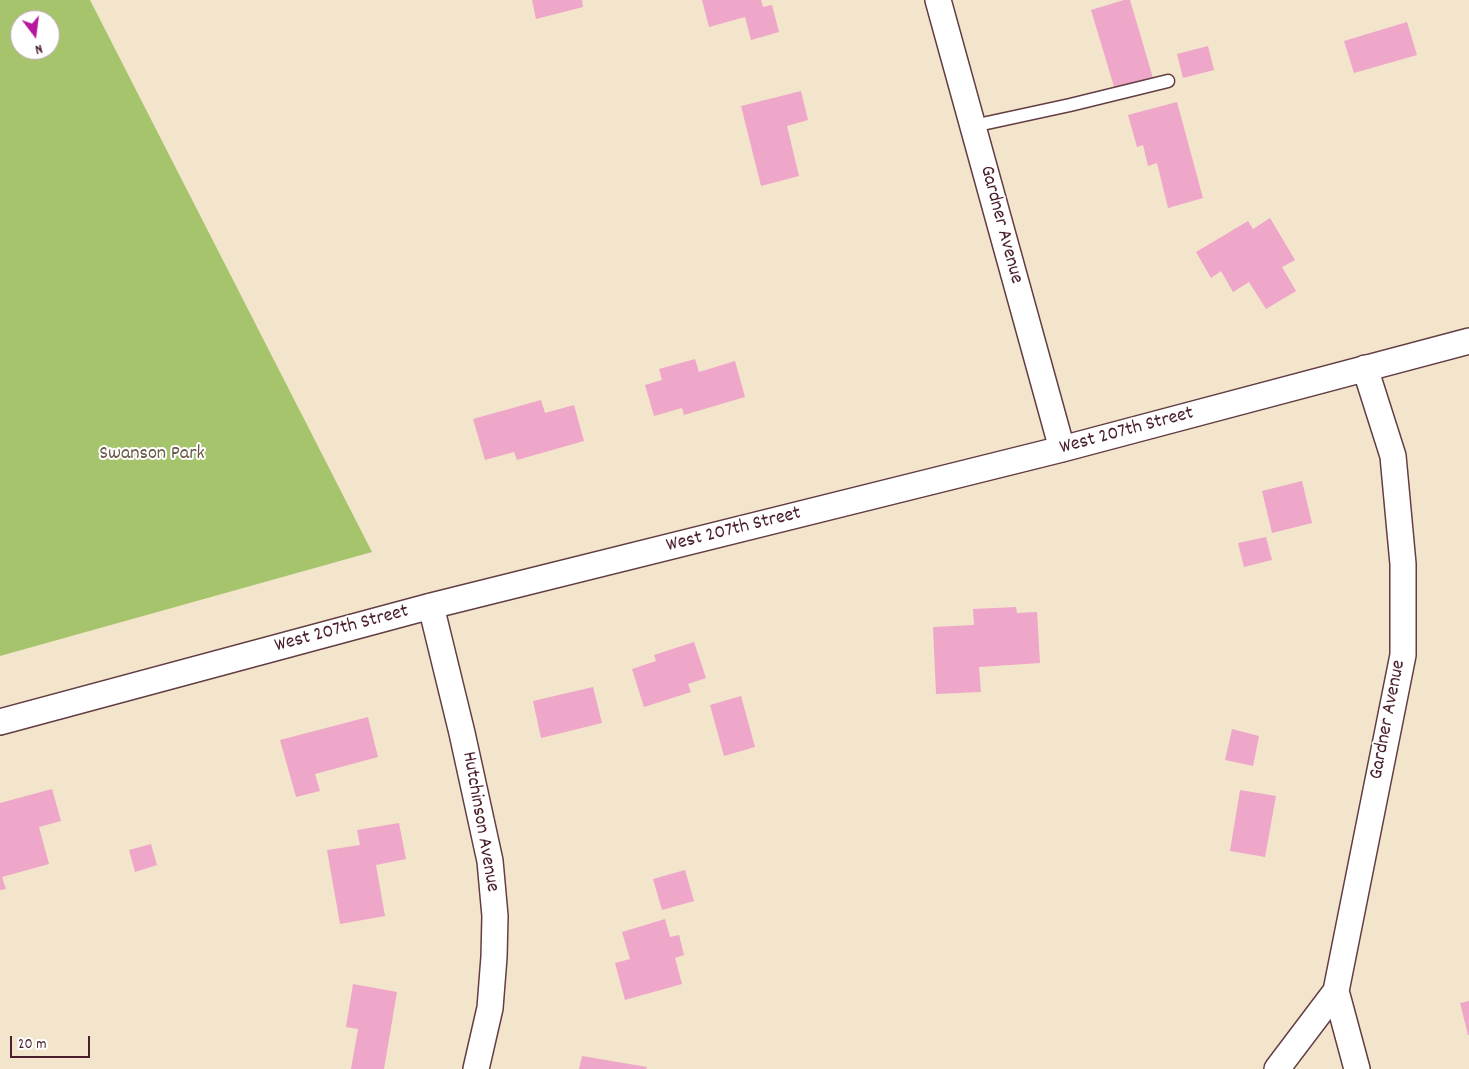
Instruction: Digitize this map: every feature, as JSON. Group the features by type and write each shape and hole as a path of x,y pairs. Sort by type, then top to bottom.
{"street":[{"name":"Gardner Avenue","path":"938,0 1062,449"},
{"name":"West 207th Street","path":"0,722 431,606 1062,449 1469,341"},
{"name":"Gardner Avenue","path":"1357,1069 1336,991 1403,655 1403,564 1393,456 1365,368"},
{"name":"Hutchinson Avenue","path":"431,606 462,733 490,862 494,916 494,956 490,1008 476,1069"},
{"path":"1277,1069 1336,991"}],"lane":[{"path":"973,126 1168,81"}],"green space":[{"name":"Swanson Park","path":"0,0 90,0 372,552 0,656"}],"building":[{"path":"532,0 582,0 583,7 536,19"},
{"path":"702,0 761,0 763,7 772,5 779,32 751,40 745,17 709,27"},
{"path":"1130,0 1153,78 1115,90 1091,10"},
{"path":"1407,22 1417,55 1354,73 1344,41"},
{"path":"1208,46 1214,70 1183,78 1177,54"},
{"path":"801,91 808,120 787,126 799,176 761,186 741,106"},
{"path":"1177,102 1203,198 1168,208 1157,163 1148,166 1143,145 1137,147 1128,115"},
{"path":"1270,218 1295,260 1282,267 1296,291 1266,309 1249,282 1233,292 1221,271 1211,278 1196,252 1248,221 1253,229"},
{"path":"695,359 699,372 735,361 745,397 684,415 682,408 654,416 645,385 662,380 659,369"},
{"path":"541,400 545,413 574,405 584,441 517,460 514,452 485,460 473,419"},
{"path":"1302,481 1312,523 1272,533 1262,491"},
{"path":"1266,537 1272,560 1244,567 1238,543"},
{"path":"1016,607 1017,613 1037,612 1040,663 979,667 981,692 936,694 933,627 974,625 973,609"},
{"path":"694,642 706,678 688,684 691,692 644,707 632,669 656,661 654,655"},
{"path":"593,687 602,723 541,738 533,701"},
{"path":"741,696 755,747 724,756 710,705"},
{"path":"368,717 378,757 315,774 320,791 296,797 280,740"},
{"path":"1232,729 1259,736 1253,766 1225,760"},
{"path":"52,789 61,821 39,827 49,864 2,877 6,889 0,890 0,803"},
{"path":"1240,790 1276,796 1265,857 1230,851"},
{"path":"399,823 406,859 376,865 385,916 340,924 327,850 360,845 357,830"},
{"path":"151,844 157,865 135,872 129,850"},
{"path":"685,870 694,901 662,910 653,879"},
{"path":"665,919 670,937 679,935 684,955 675,958 682,984 625,1000 615,963 630,959 622,932"},
{"path":"353,984 397,992 384,1069 351,1069 358,1029 346,1027"},
{"path":"1469,1001 1469,1035 1468,1035 1460,1003"},
{"path":"582,1056 647,1067 646,1069 579,1069"}]}
